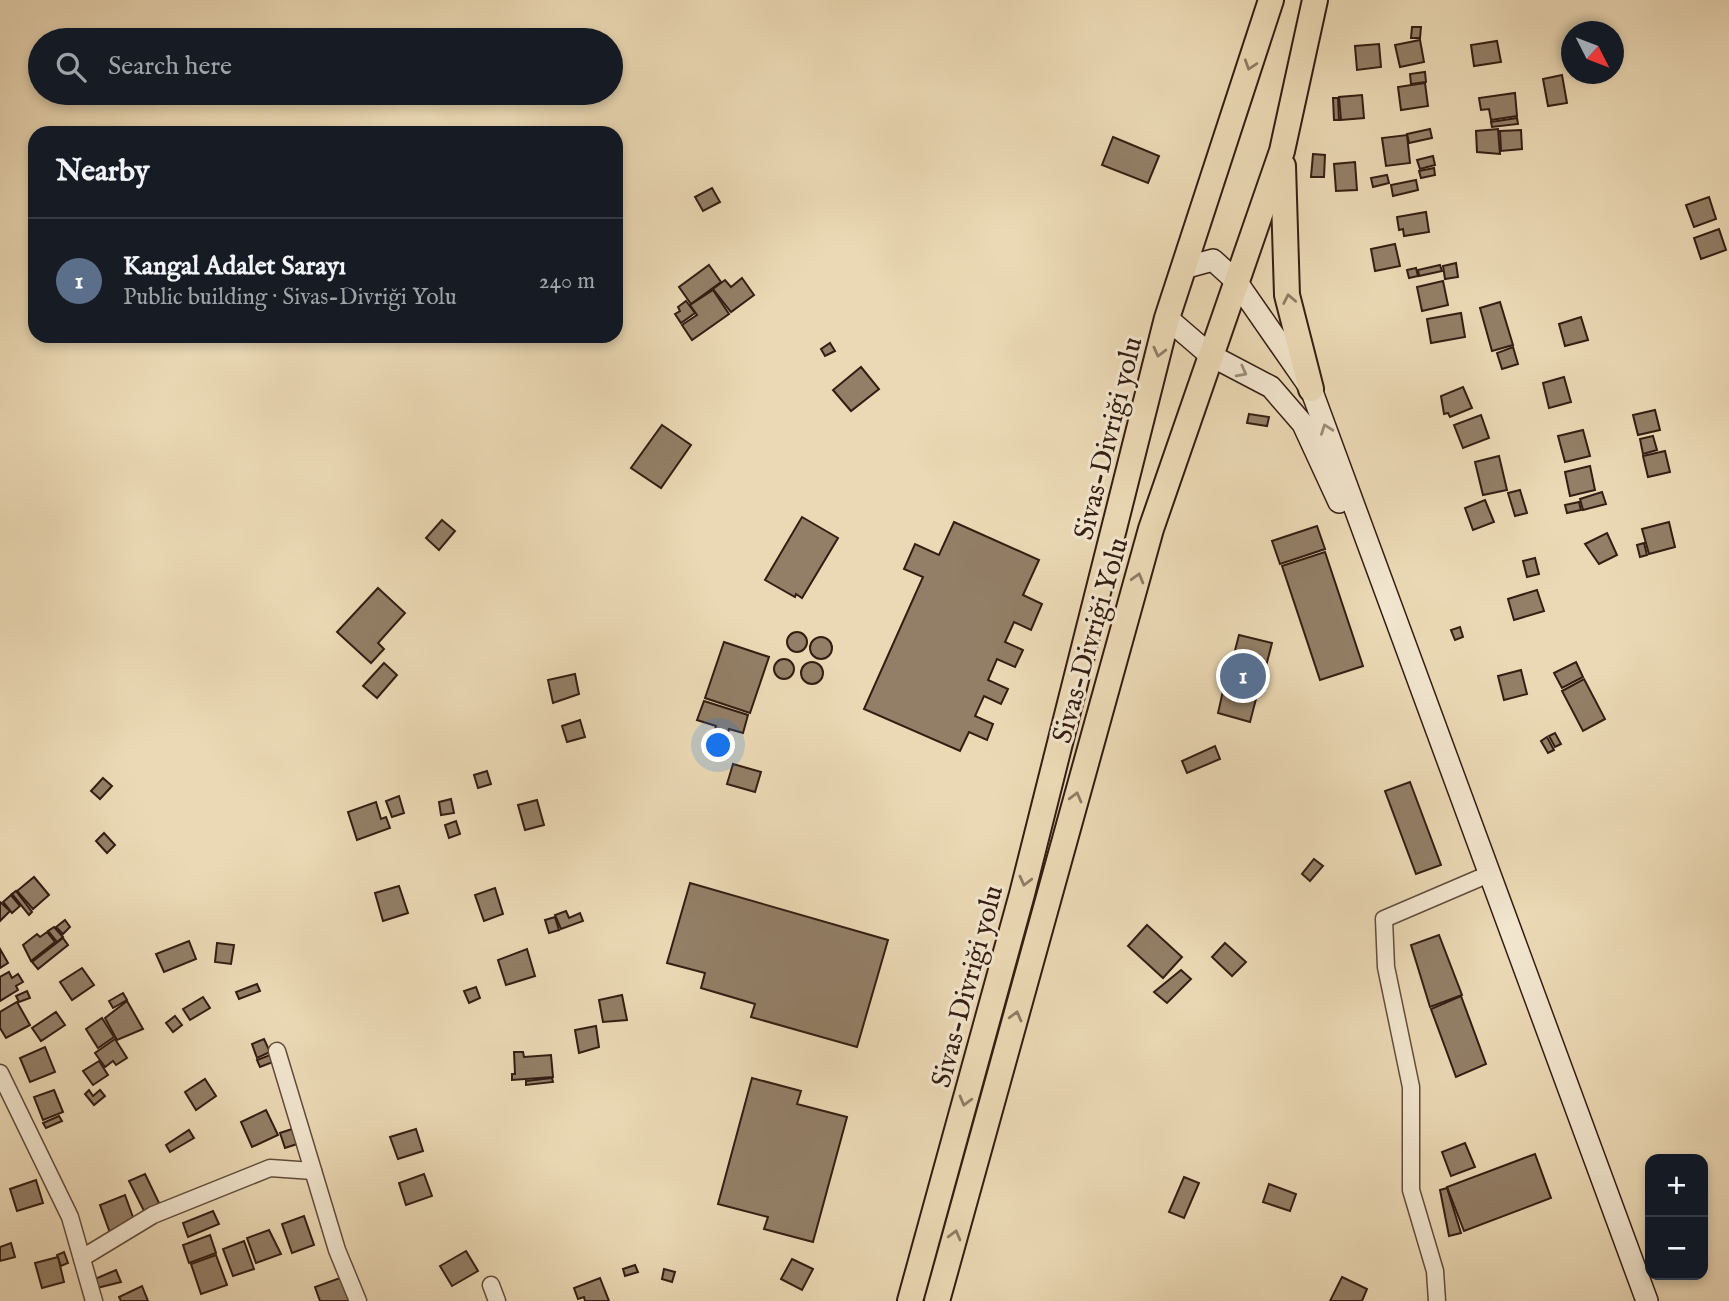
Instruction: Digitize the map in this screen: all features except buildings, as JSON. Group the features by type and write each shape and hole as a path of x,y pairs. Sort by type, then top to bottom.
{"main road":[{"name":"Sivas-Divriği yolu","path":"910,1301 1022,894 1167,318 1271,0"},
{"name":"Sivas-Divriği Yolu","path":"937,1301 1151,529 1282,151 1315,0"},
{"path":"1282,151 1287,295 1311,389"}],"street":[{"path":"1184,268 1213,260 1236,281 1311,389 1647,1301"},
{"path":"1167,318 1210,355 1271,387 1303,424 1400,631"},
{"path":"1437,1301 1434,1271 1411,1190 1411,1087 1386,967 1384,919 1489,874"},
{"path":"276,1051 337,1250 358,1301"},
{"path":"0,1073 70,1217 94,1301"},
{"path":"82,1258 153,1215 270,1168 313,1171"},
{"path":"491,1285 497,1301"}],"place":[{"name":"Kangal Adalet Sarayı","path":"1243,676"}]}
